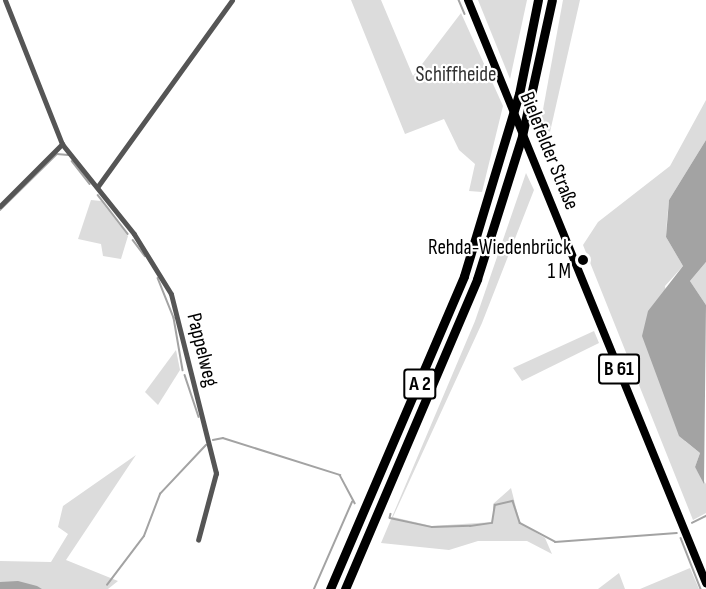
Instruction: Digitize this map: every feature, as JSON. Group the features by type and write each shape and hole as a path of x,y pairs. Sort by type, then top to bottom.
{"highway":[{"name":"A 2","path":"330,589 464,276 519,94 536,0"},
{"name":"A 2","path":"345,589 450,351 514,165 552,2"}],"main road":[{"name":"Bielefelder Straße","path":"468,0 706,583"}],"street":[{"name":"Pappelweg","path":"5,0 62,144 98,186 160,270 176,312 216,473 198,540"},
{"path":"98,186 232,0"},
{"path":"0,206 62,144"}],"green space":[{"name":"Schiffheide","path":"351,0 381,0 413,76 461,13 503,106 482,192 469,191 475,164 459,150 444,119 405,134"},
{"name":"Schiffheide","path":"478,0 527,0 510,79"},
{"name":"Schiffheide","path":"563,0 580,0 550,132 540,126"},
{"path":"706,100 706,140 669,200 666,237 683,266 665,286 685,441 700,453 695,467 706,484 706,513 693,520 583,245 598,222 670,166"},
{"path":"526,173 534,190 482,323 393,517 432,526 493,522 493,504 511,488 520,523 545,538 552,554 527,541 478,541 449,550 381,543 475,321"},
{"path":"91,200 101,201 128,236 121,259 103,256 101,244 78,239"},
{"path":"706,262 706,305 690,281"},
{"path":"594,331 599,343 522,381 513,368"},
{"path":"176,350 180,370 158,405 145,392"},
{"path":"136,455 66,560 118,581 108,589 42,589 0,582 0,561 51,562 68,534 58,527 63,506"},
{"path":"690,568 699,589 640,589"},
{"path":"619,573 625,589 598,589"}],"shaded area":[{"path":"706,140 706,262 690,281 706,305 704,484 695,467 700,453 679,436 642,336 648,311 683,266 666,237 669,200"},
{"path":"18,581 42,589 0,589 0,582"}],"waterway":[{"path":"459,0 465,14"},
{"path":"0,210 57,154 68,155"},
{"path":"72,161 90,184"},
{"path":"98,195 128,234"},
{"path":"133,240 145,256"},
{"path":"158,278 174,318 183,370"},
{"path":"185,375 199,417"},
{"path":"213,440 223,438 340,475 355,503"},
{"path":"107,585 144,536 160,494 206,445"},
{"path":"391,514 390,518 432,527 470,526 492,523 495,505 513,501 520,523 555,542 677,533"},
{"path":"314,589 352,502"},
{"path":"692,523 706,516"},
{"path":"681,538 701,589"}],"place":[{"name":"Rehda-Wiedenbrück 1 M","path":"583,260"}]}
